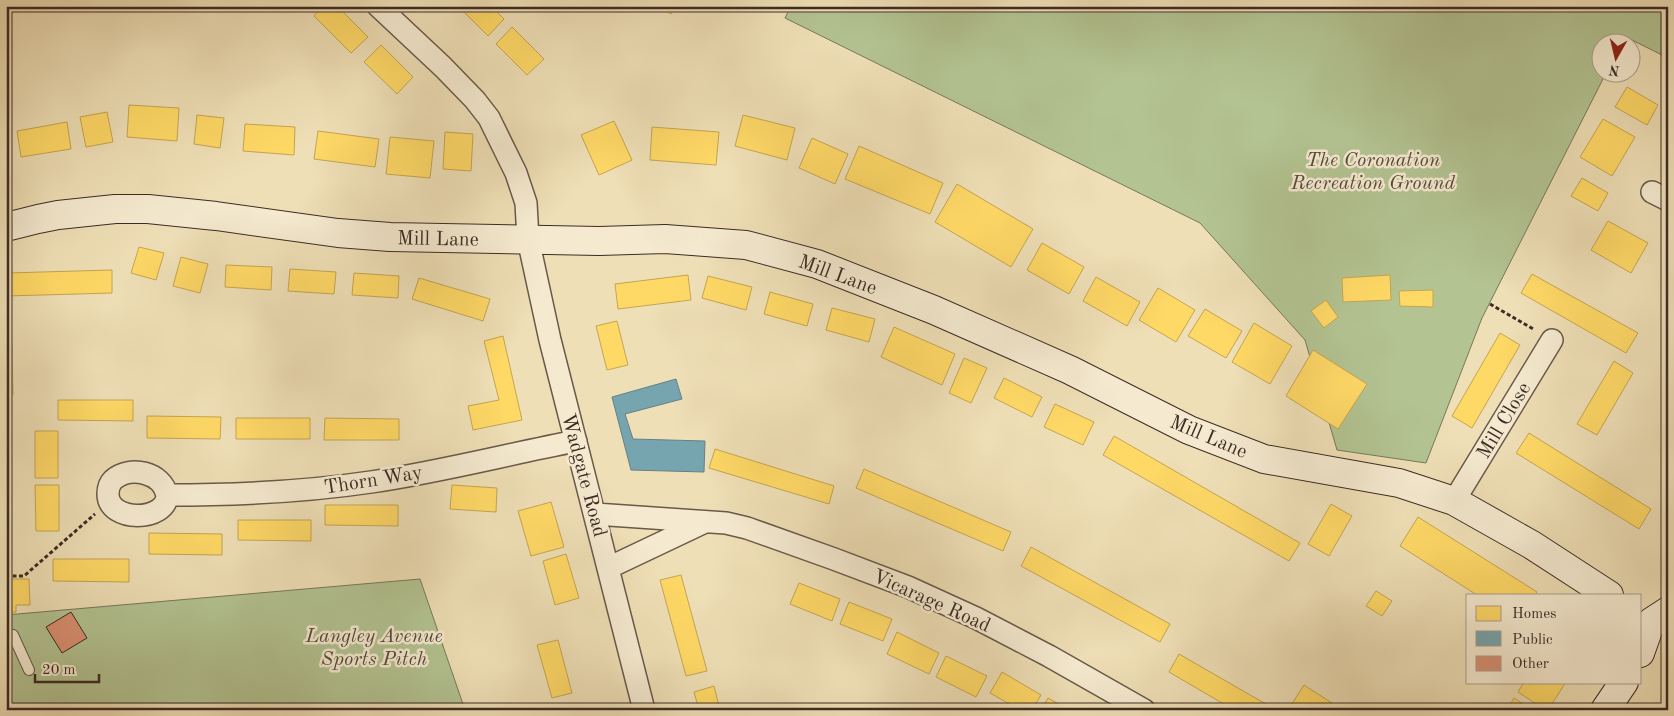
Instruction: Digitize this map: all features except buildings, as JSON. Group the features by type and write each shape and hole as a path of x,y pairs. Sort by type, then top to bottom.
{"street":[{"name":"Wadgate Road","path":"378,6 466,89 489,118 508,154 526,203 528,239 552,348 644,710"},
{"name":"Mill Lane","path":"6,227 74,213 115,209 148,209 181,211 370,236 599,241 665,238 746,245 817,264 982,330 1070,370 1189,430 1264,459 1399,483 1454,501 1532,545 1606,594"},
{"name":"Mill Close","path":"1454,501 1552,340"},
{"name":"Thorn Way","path":"166,495 229,494 370,482 576,441"},
{"path":"126,473 143,473 153,476 161,482 166,495 167,501 150,514 118,512 110,504 108,496 110,484 118,476 126,473"},
{"name":"Vicarage Road","path":"595,514 708,521 747,528 873,573 908,588 1007,634 1144,710"},
{"path":"608,568 708,521"},
{"path":"1642,647 1653,616"},
{"path":"1605,710 1623,684"}],"lane":[{"path":"6,636 13,635 29,670"}],"path":[{"path":"1490,304 1552,340"},
{"path":"6,576 24,576 110,504"}],"green space":[{"name":"The Coronation Recreation Ground","path":"791,6 1668,6 1668,58 1642,45 1642,32 1592,32 1592,82 1601,82 1482,318 1426,463 1337,450 1305,340 1200,223 785,18"},
{"name":"Langley Avenue Sports Pitch","path":"420,579 465,710 6,710 6,615"}]}
